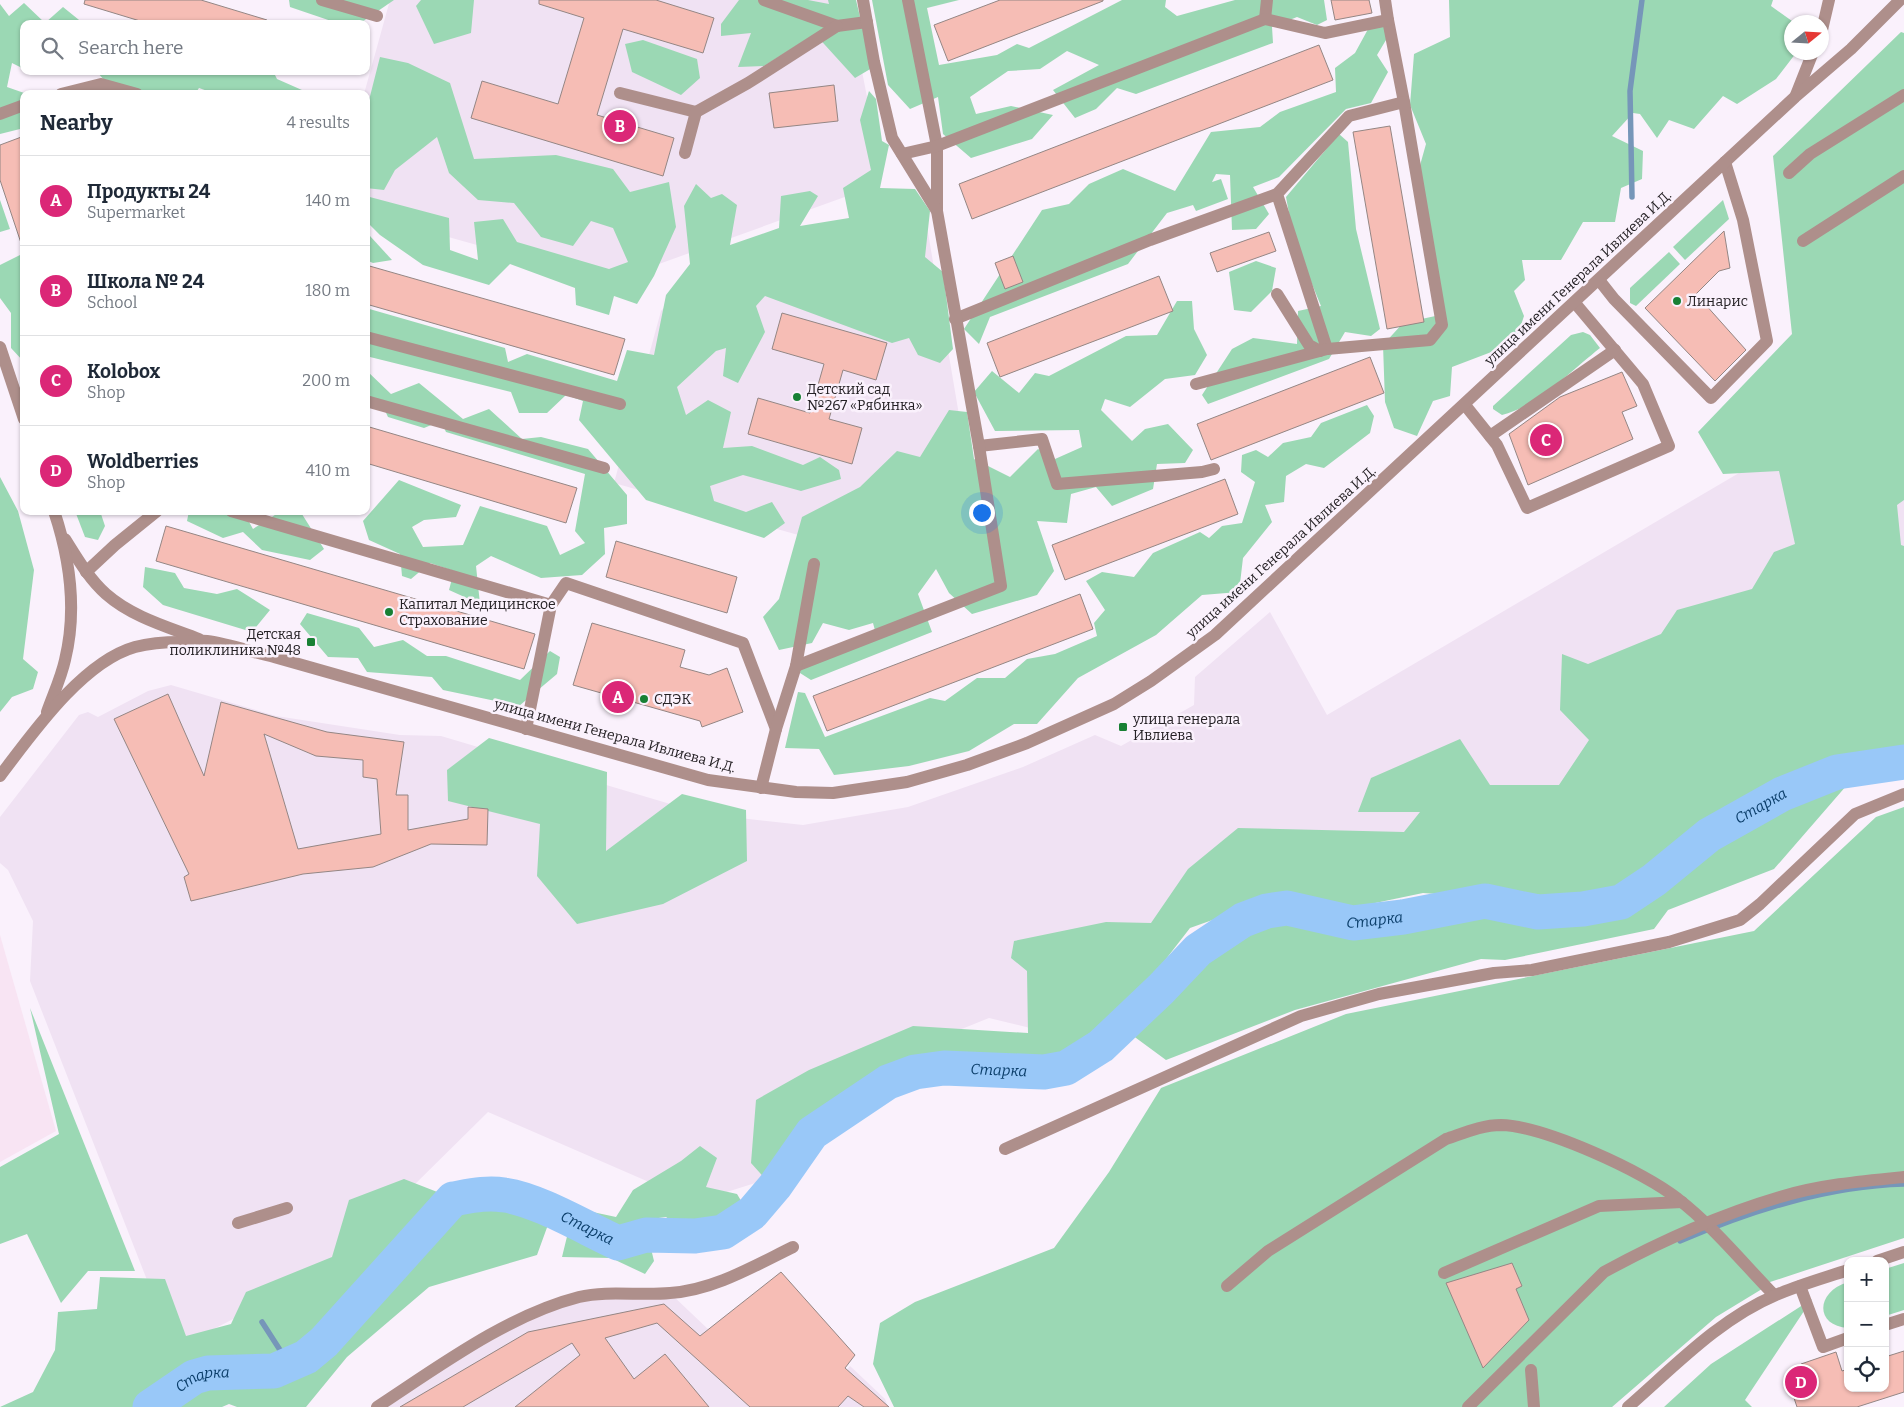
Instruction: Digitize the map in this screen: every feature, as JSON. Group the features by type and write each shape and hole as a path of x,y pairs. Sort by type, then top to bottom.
{"street":[{"path":"322,0 377,16"},
{"path":"764,0 837,26"},
{"path":"862,0 892,138 937,211"},
{"path":"796,666 1001,586 979,446 937,211 937,146 908,0"},
{"path":"1265,19 1267,0"},
{"path":"1196,384 1324,350 1430,340 1442,325 1385,0"},
{"path":"1826,15 1829,0"},
{"name":"улица имени Генерала Ивлиева И.Д.","path":"0,776 46,714 91,672 108,660 134,647 159,642 206,641 274,657 708,780 761,788 796,792 833,793 908,782 967,765 1010,749 1114,704 1151,681 1215,635 1795,97 1851,49 1900,0"},
{"path":"902,154 937,146 1265,19 1326,33 1388,20"},
{"path":"620,93 696,112 748,83 837,26 867,22"},
{"path":"1795,97 1810,60"},
{"path":"77,90 101,84 123,90"},
{"path":"1789,173 1810,154 1904,95"},
{"path":"955,319 1150,240 1277,194 1350,116 1404,102"},
{"path":"0,114 20,106"},
{"path":"685,154 696,112"},
{"path":"1599,280 1614,299 1711,398 1767,342 1743,220 1725,162"},
{"path":"1803,242 1904,176"},
{"path":"1277,194 1324,350"},
{"path":"1277,294 1309,345 1324,350"},
{"path":"1465,405 1497,445 1526,508 1669,446 1643,384 1575,302"},
{"path":"370,337 620,404"},
{"path":"0,347 20,408"},
{"path":"1490,436 1615,350"},
{"path":"370,402 604,468"},
{"path":"979,446 1042,439 1057,484 1202,472 1214,469"},
{"path":"46,714 65,661 71,620 70,582 62,535 55,515"},
{"path":"86,572 152,515"},
{"path":"245,515 551,605"},
{"path":"62,535 86,572 106,594 127,609 160,624 206,641"},
{"path":"761,788 776,729 796,666 814,564"},
{"path":"526,729 551,605 566,583 743,643 776,729"},
{"path":"1005,1149 1301,1016 1378,994 1494,973 1532,970 1669,942 1740,920 1760,904 1855,814 1904,794"},
{"path":"1227,1286 1268,1251 1446,1138 1478,1128 1502,1125 1573,1144 1658,1184 1682,1202 1705,1224 1774,1295"},
{"path":"1468,1407 1604,1272 1632,1257 1705,1224 1780,1197 1825,1187 1904,1177"},
{"path":"1444,1274 1599,1206 1682,1202"},
{"path":"238,1223 287,1208"},
{"path":"377,1407 506,1325 541,1309 580,1297 670,1293 702,1287 738,1274 793,1247"},
{"path":"1889,1257 1904,1252"},
{"path":"1628,1407 1719,1327 1774,1295 1844,1271"},
{"path":"1800,1286 1823,1347 1844,1339"},
{"path":"1889,1324 1904,1319"},
{"path":"1531,1370 1534,1407"}],"shaded area":[{"path":"390,0 848,0 879,158 867,189 609,282 370,215 370,90 365,90"},
{"name":"Детский сад №267 «Рябинка»","path":"923,203 975,509 908,566 614,483 661,311 680,291"},
{"path":"1904,418 1904,649 1436,869 1198,906 1059,1035 989,1018 840,1078 768,1179 695,1202 488,1112 326,1272 174,1349 30,981 33,921 8,870 0,863 0,817 79,715 88,712 98,717 148,691 171,685 276,716 400,735 441,736 704,814 803,825 908,807 1023,767 1095,735 1121,746 1194,705 1195,677 1270,612 1327,715 1756,463"},
{"path":"0,935 56,1131 0,1162"},
{"path":"670,1293 790,1407 377,1407 506,1325 580,1297"},
{"path":"850,1366 885,1399 888,1407 816,1407"}],"green space":[{"path":"289,0 394,0 365,20 328,20 290,7"},
{"path":"421,0 474,0 471,33 434,44 416,6"},
{"path":"739,0 808,0 829,4 828,0 856,0 872,68 855,78 815,34 764,66 738,67 751,33 721,36 721,24"},
{"path":"872,0 959,0 927,8 939,65 997,55 1017,44 1029,48 1122,0 1166,0 1165,7 1177,16 1235,0 1324,0 1327,20 1317,25 1297,17 1272,27 1273,43 1136,94 1117,88 1096,109 1075,118 1053,90 1099,65 1067,51 1040,69 1008,71 970,97 976,114 1011,106 1053,115 1032,139 971,158 943,134 938,97 910,109 888,85"},
{"path":"1449,0 1773,0 1771,6 1784,15 1784,60 1791,60 1776,79 1737,104 1723,96 1694,129 1669,120 1657,138 1640,114 1633,113 1612,136 1643,151 1642,179 1621,188 1615,222 1583,222 1561,260 1522,260 1525,280 1514,291 1524,316 1515,343 1452,367 1450,396 1433,401 1417,436 1394,428 1385,402 1383,345 1403,323 1440,315 1417,176 1426,144 1410,105 1414,54 1450,37"},
{"path":"24,3 42,20 20,20 20,67 12,63 7,87 20,92 20,129 0,134 0,4 9,16"},
{"path":"63,7 79,20 48,20"},
{"path":"1373,20 1392,30 1377,55 1388,72 1371,103 1346,109 1279,177 1253,187 1269,214 1256,229 1232,230 1230,175 1216,174 1212,182 1221,179 1228,199 1196,211 1193,205 1167,213 1128,264 990,317 979,344 964,329 1042,210 1069,204 1089,184 1123,169 1175,191 1211,132 1260,127 1280,112 1336,92 1335,68 1355,53"},
{"path":"1901,32 1904,33 1904,500 1897,505 1901,545 1904,546 1904,755 1897,756 1847,785 1774,869 1668,910 1654,929 1505,960 1481,959 1295,1010 1166,1060 1132,1035 1204,955 1272,917 1347,930 1488,909 1539,921 1620,909 1648,890 1633,885 1601,899 1522,900 1423,893 1356,907 1288,893 1190,928 1145,986 1075,1047 1036,1063 940,1054 885,1074 823,1115 768,1182 751,1163 756,1100 809,1070 913,1026 1028,1033 1027,971 1011,958 1014,941 1106,922 1151,923 1188,869 1238,828 1404,832 1420,812 1358,812 1371,778 1460,739 1490,785 1559,785 1589,740 1560,710 1562,654 1588,664 1661,634 1677,610 1752,589 1774,552 1795,544 1779,471 1723,474 1698,432 1792,334 1773,156"},
{"path":"643,40 697,59 700,78 681,95 632,72 625,44"},
{"path":"380,57 408,63 450,83 474,159 556,155 613,169 630,192 669,182 676,227 654,276 637,304 614,296 609,315 576,305 575,288 510,264 489,285 423,265 380,235 370,225 370,197 449,218 450,250 478,260 474,222 503,219 517,242 609,269 628,262 613,228 591,221 573,246 541,237 514,203 478,200 449,173 437,137 395,170 384,190 370,188 370,96"},
{"path":"100,75 275,75 277,79 302,90 205,90 199,88 198,90 113,90"},
{"path":"869,91 876,99 882,141 889,145 880,188 915,189 930,211 925,257 943,272 953,349 940,363 918,355 909,338 892,343 765,296 756,306 765,332 738,383 723,376 726,348 716,351 677,387 686,415 708,400 731,412 723,448 752,446 803,465 820,457 839,470 841,479 801,491 743,475 710,486 714,501 746,512 772,502 785,523 764,538 646,500 579,420 583,401 566,395 547,413 519,413 511,392 370,357 370,309 505,348 508,362 527,354 617,381 627,350 654,355 666,295 690,264 684,206 696,184 711,198 722,194 737,205 730,245 779,228 781,196 810,191 818,196 800,226 849,218 843,188 871,170 860,120"},
{"path":"1339,134 1348,142 1356,229 1380,329 1371,336 1345,332 1329,359 1208,404 1202,395 1232,349 1253,338 1297,344 1298,311 1321,306 1294,240 1286,197"},
{"path":"0,200 10,229 0,232"},
{"path":"1723,200 1729,219 1685,260 1673,247"},
{"path":"370,236 392,260 373,263 370,262"},
{"path":"1669,252 1680,264 1636,306 1630,303 1630,288"},
{"path":"20,255 20,358 11,348 11,313 0,298 0,265"},
{"path":"1256,261 1276,268 1272,291 1251,312 1234,310 1229,272"},
{"path":"1177,301 1192,301 1194,329 1207,355 1195,375 1165,379 1130,407 1105,399 1101,410 1132,441 1145,429 1168,424 1193,450 1185,463 1157,464 1153,489 1112,506 1096,487 1071,494 1067,523 1037,521 1054,571 1037,595 972,614 949,593 936,569 918,594 932,632 811,680 800,673 803,658 877,638 873,623 849,630 823,623 812,643 779,650 763,617 779,599 802,517 860,487 897,451 920,457 949,410 967,412 974,459 1010,477 1038,449 1055,459 1082,447 1079,430 995,431 974,392 992,371 1019,393 1035,373 1049,376 1126,336 1157,335"},
{"path":"1583,332 1590,335 1600,348 1553,387 1528,404 1502,415 1493,409 1493,406 1571,335"},
{"path":"370,374 391,394 419,383 463,419 489,409 522,439 541,437 588,449 627,495 627,524 604,528 605,554 582,575 541,578 491,556 476,566 480,604 449,590 454,571 430,563 411,579 402,576 400,554 369,540 363,521 399,480 461,505 456,517 424,520 412,527 423,547 463,545 480,506 547,526 560,555 585,543 575,531 585,474 446,432 441,421 424,428 388,417 380,400 370,402"},
{"path":"1367,405 1374,416 1370,433 1324,468 1306,464 1286,476 1284,502 1265,505 1272,522 1243,558 1239,592 1202,595 1156,635 1078,678 1037,724 1014,724 969,751 909,766 834,775 819,749 785,748 798,692 805,693 825,737 930,698 945,701 977,678 1005,678 1027,659 1055,654 1097,636 1094,623 1105,610 1086,581 1102,572 1134,577 1153,553 1200,532 1209,538 1222,526 1242,523 1255,482 1241,472 1242,455 1256,450 1268,457 1283,443 1311,437 1321,423"},
{"path":"0,477 18,511 34,570 23,659 38,672 33,689 12,697 0,712"},
{"path":"77,515 101,515 105,526 98,540 85,537"},
{"path":"188,515 245,515 253,529 275,515 303,515 324,549 310,560 262,550 243,532 223,538 187,521"},
{"path":"145,567 175,573 184,588 217,594 237,589 270,610 252,632 163,605 143,587"},
{"path":"307,613 359,628 374,647 403,640 427,656 446,656 520,680 550,651 560,657 557,674 519,706 443,690 432,677 367,672 358,658 328,657 300,624"},
{"path":"489,738 607,772 606,851 682,794 746,810 747,861 663,904 577,924 537,876 540,824 448,801 447,770"},
{"path":"1904,807 1904,1238 1767,1283 1762,1289 1716,1317 1612,1407 894,1407 873,1364 880,1323 915,1302 1054,1248 1109,1172 1161,1088 1346,1014 1754,931 1876,817"},
{"path":"30,1008 135,1271 88,1271 61,1303 27,1234 0,1244 0,1167 59,1134"},
{"path":"700,1146 717,1158 706,1187 737,1194 743,1204 728,1223 678,1226 666,1217 644,1220 654,1261 645,1274 611,1258 562,1257 574,1208 616,1217 633,1190 681,1161"},
{"path":"404,1179 445,1195 521,1207 549,1222 537,1255 429,1287 347,1357 306,1407 237,1407 229,1404 222,1407 0,1407 33,1392 55,1350 58,1312 97,1309 100,1277 165,1279 186,1336 231,1324 246,1292 332,1257 349,1200"},
{"path":"1904,1263 1904,1310 1889,1315 1889,1302 1889,1268"},
{"path":"1844,1284 1844,1327 1837,1326 1829,1321 1823,1308 1829,1293"},
{"path":"1812,1299 1745,1400 1752,1407 1664,1407 1711,1364"}],"building":[{"path":"85,0 201,0 267,20 137,20 84,4"},
{"path":"539,0 656,0 714,18 703,53 623,29 597,115 674,138 663,176 471,118 482,81 558,104 584,18 539,4"},
{"path":"1000,0 1103,1 948,61 934,25"},
{"path":"1331,0 1369,0 1372,13 1335,20"},
{"path":"1319,45 1333,80 972,219 959,184"},
{"path":"834,85 838,121 774,128 769,93"},
{"path":"1390,126 1424,322 1387,329 1353,132"},
{"path":"20,138 20,240 0,180 0,145"},
{"name":"Линарис","path":"1724,231 1730,268 1719,271 1696,294 1746,350 1715,381 1645,308"},
{"path":"1269,232 1276,251 1217,272 1210,253"},
{"path":"1013,256 1023,282 1005,289 995,263"},
{"path":"370,266 625,339 614,375 370,305"},
{"path":"1159,276 1173,311 1000,377 987,343"},
{"path":"782,313 887,343 876,380 843,370 829,419 862,428 852,464 748,434 758,398 810,413 824,364 772,349"},
{"path":"1370,357 1384,393 1211,460 1197,424"},
{"path":"1622,372 1637,406 1622,412 1633,439 1528,485 1509,434 1560,397"},
{"path":"370,427 577,488 566,523 370,464"},
{"path":"1225,479 1238,514 1065,580 1052,545"},
{"path":"166,526 535,634 524,669 156,561"},
{"path":"616,541 737,577 727,613 606,577"},
{"path":"1080,594 1093,629 827,731 813,696"},
{"path":"592,623 685,650 680,667 709,675 727,668 743,712 702,727 700,721 573,685"},
{"path":"168,694 204,776 221,702 327,732 404,742 396,795 408,795 408,830 468,819 468,807 488,809 487,845 431,844 373,867 303,874 191,901 184,877 189,874 114,719","holes":["264,734 316,756 363,760 363,777 377,779 381,834 298,849"]},
{"path":"1512,1263 1522,1286 1516,1289 1529,1320 1483,1368 1446,1283"},
{"path":"781,1272 855,1355 845,1368 889,1407 864,1407 848,1396 838,1407 750,1407 657,1323 605,1338 634,1379 665,1354 709,1407 515,1407 580,1355 572,1343 463,1407 400,1407 528,1332 664,1304 700,1336"},
{"path":"1904,1351 1904,1392 1857,1407 1797,1407 1788,1380 1804,1375 1801,1364 1836,1352 1842,1371 1844,1370 1844,1392 1889,1392 1889,1356"}],"waterway":[{"path":"1632,197 1630,91 1642,0"},
{"name":"Старка","path":"150,1407 194,1377 208,1373 274,1371 306,1357 324,1342 453,1199 491,1194 517,1198 562,1215 618,1243 646,1235 695,1236 723,1232 752,1213 775,1186 812,1133 888,1082 915,1072 944,1068 1044,1072 1066,1068 1101,1046 1161,989 1198,950 1243,920 1267,911 1287,908 1353,923 1403,917 1485,901 1538,912 1583,909 1621,902 1654,880 1709,835 1782,794 1837,772 1904,762"},
{"path":"1680,1241 1762,1210 1790,1202 1846,1190 1904,1184"},
{"path":"262,1322 289,1364"}],"place":[{"name":"Школа № 24","path":"620,126"},
{"name":"Линарис","path":"1677,301"},
{"name":"Детский сад №267 «Рябинка»","path":"797,397"},
{"name":"Kolobox","path":"1546,440"},
{"name":"Капитал Медицинское Страхование","path":"389,612"},
{"name":"Детская поликлиника №48","path":"311,642"},
{"name":"Продукты 24","path":"618,697"},
{"name":"СДЭК","path":"644,699"},
{"name":"улица генерала Ивлиева","path":"1123,727"},
{"name":"Woldberries","path":"1801,1382"}]}
